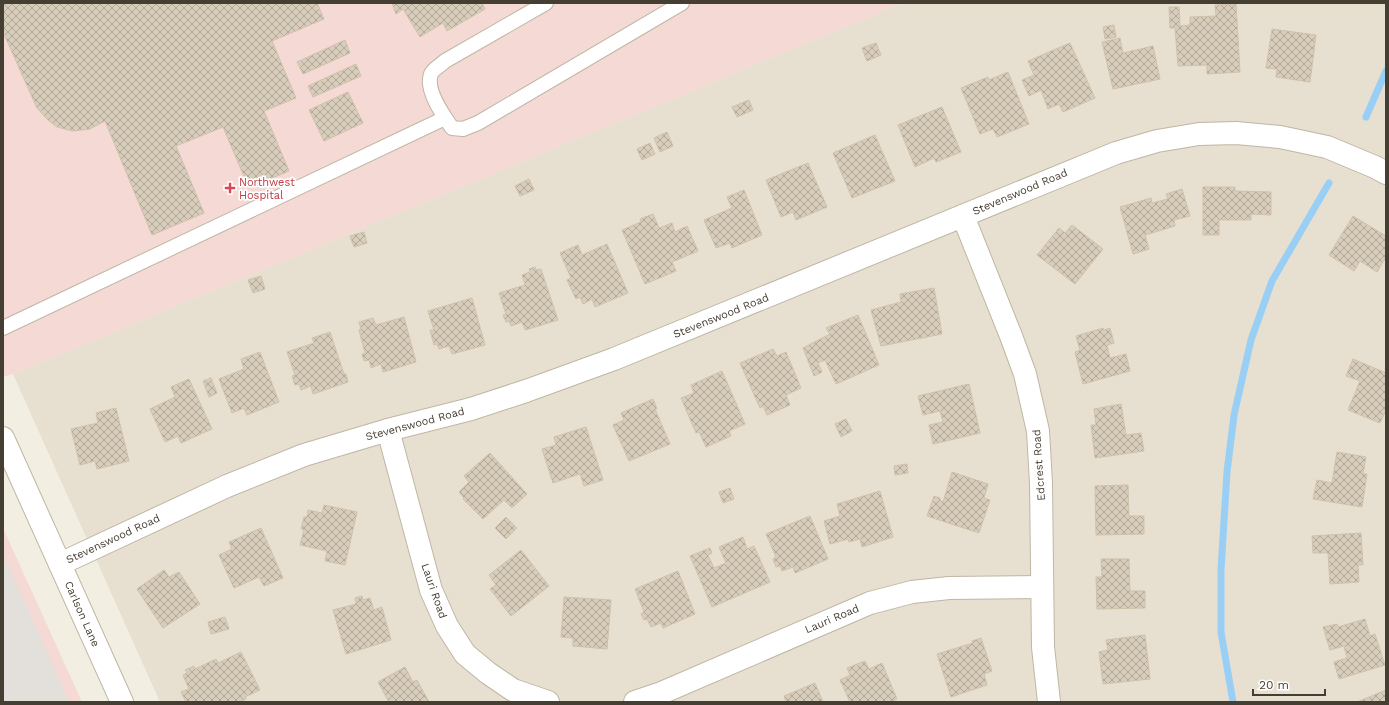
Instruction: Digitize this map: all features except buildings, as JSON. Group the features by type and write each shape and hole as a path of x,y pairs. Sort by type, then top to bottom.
{"street":[{"name":"Stevenswood Road","path":"60,564 227,486 304,455 388,430 471,409 526,392 691,328 1116,153 1157,141 1199,134 1236,133 1280,137 1327,147 1386,173"},
{"name":"Edcrest Road","path":"963,216 1025,374 1038,431 1041,483 1043,647 1049,702"},
{"name":"Lauri Road","path":"388,430 431,590 446,626 465,654 488,673 513,690 548,702"},
{"name":"Carlson Lane","path":"3,438 122,702"},
{"name":"Lauri Road","path":"635,702 659,694 870,603 912,592 949,588 1042,586"}],"lane":[{"path":"546,3 445,61 432,73 429,84 431,92 452,128 463,129 478,123 682,3"},
{"path":"3,328 445,118"}],"shaded area":[{"name":"Northwest Hospital","path":"3,3 903,3 3,377"},
{"path":"903,3 1386,3 1386,702 160,702 13,374"},
{"path":"3,528 82,702 3,702"},
{"path":"3,554 69,702 3,702"}],"waterway":[{"path":"1366,117 1386,71"},
{"path":"1233,702 1221,632 1221,570 1227,472 1234,415 1251,340 1272,281 1329,183"}],"place":[{"name":"Northwest Hospital","path":"230,188"}]}
